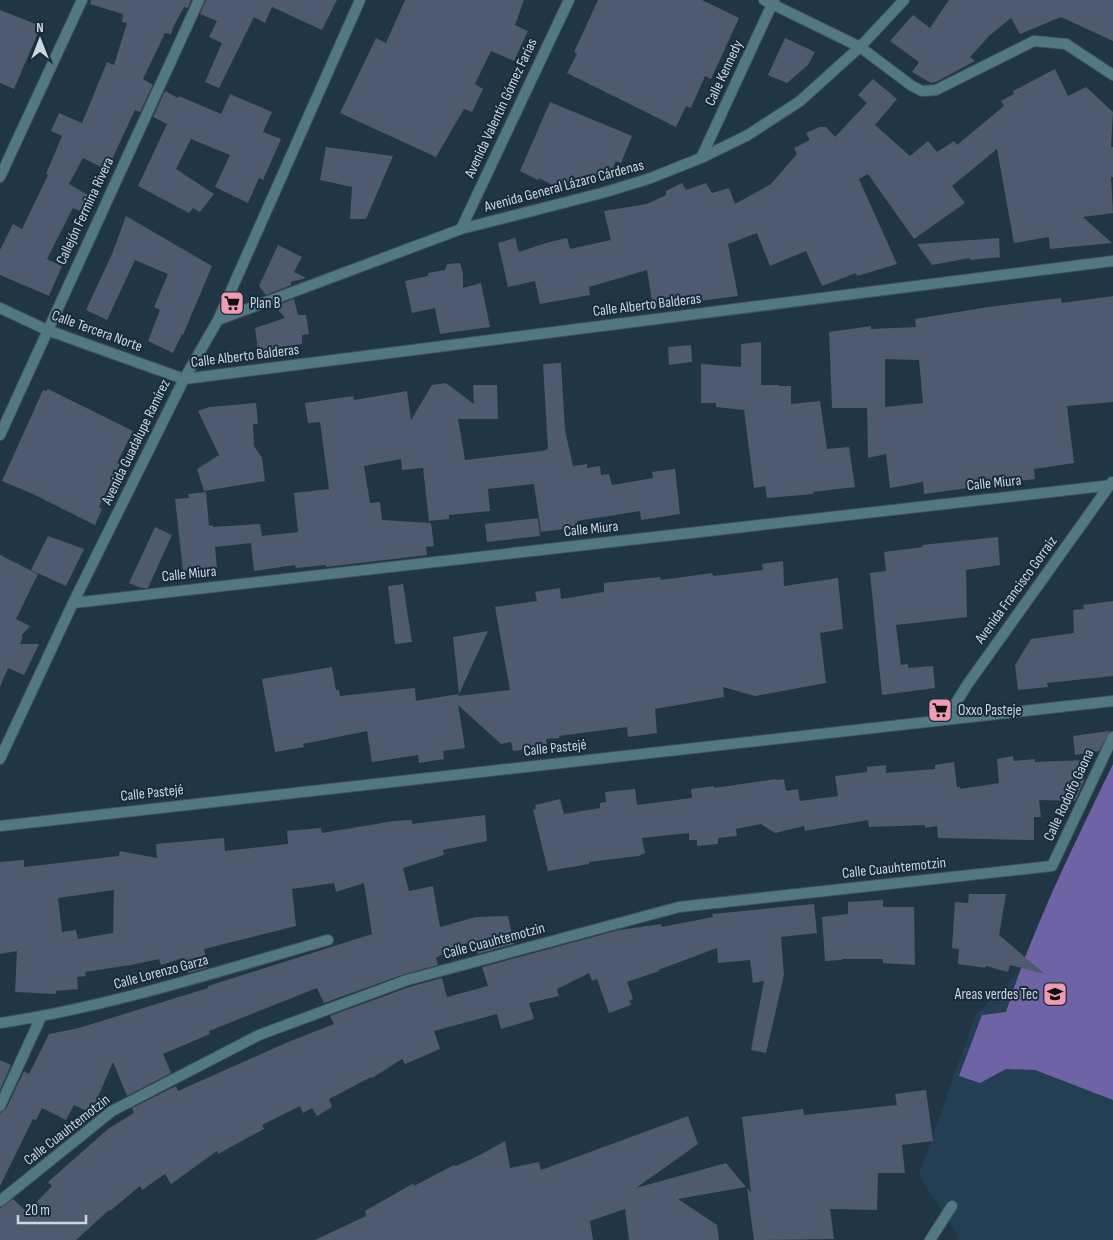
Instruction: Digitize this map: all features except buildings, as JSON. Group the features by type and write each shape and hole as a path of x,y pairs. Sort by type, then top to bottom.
{"street":[{"path":"0,177 82,0"},
{"name":"Callejón Fermina Rivera","path":"0,435 199,0"},
{"name":"Avenida Guadalupe Ramírez","path":"0,759 73,603 184,379 218,320 360,0"},
{"name":"Avenida Valentín Gómez Farías","path":"461,229 569,0"},
{"name":"Avenida General Lázaro Cárdenas","path":"218,320 461,229 602,193 648,179 700,158 748,135 800,101 860,47 904,0"},
{"path":"770,1 860,47 912,86 922,91 936,90 1034,41 1066,44 1113,75"},
{"name":"Calle Kennedy","path":"700,158 770,1"},
{"name":"Calle Alberto Balderas","path":"184,379 1113,261"},
{"name":"Calle Tercera Norte","path":"0,308 47,330 184,379"},
{"name":"Calle Miura","path":"73,603 1112,483"},
{"name":"Avenida Francisco Gorraiz","path":"946,719 967,685 1112,483"},
{"name":"Calle Pastejé","path":"0,826 1113,701"},
{"name":"Calle Rodolfo Gaona","path":"1052,866 1113,737"},
{"name":"Calle Cuauhtemotzin","path":"0,1202 112,1111 259,1035 407,980 678,907 1052,866"},
{"name":"Calle Lorenzo Garza","path":"0,1023 41,1017 135,996 328,940"},
{"path":"0,1106 41,1017"},
{"path":"930,1240 952,1206"}],"shaded area":[{"path":"1113,764 1113,1100 1035,1070 1006,1069 980,1083 959,1076 982,1015 1006,1012 1041,917"},
{"name":"Areas verdes Tec","path":"1113,766 1113,1240 957,1240 959,1237 919,1175 975,1016 1018,972"}],"place":[{"name":"Plan B","path":"232,303"},
{"name":"Oxxo Pasteje","path":"940,710"},
{"name":"Areas verdes Tec","path":"1055,994"}]}
